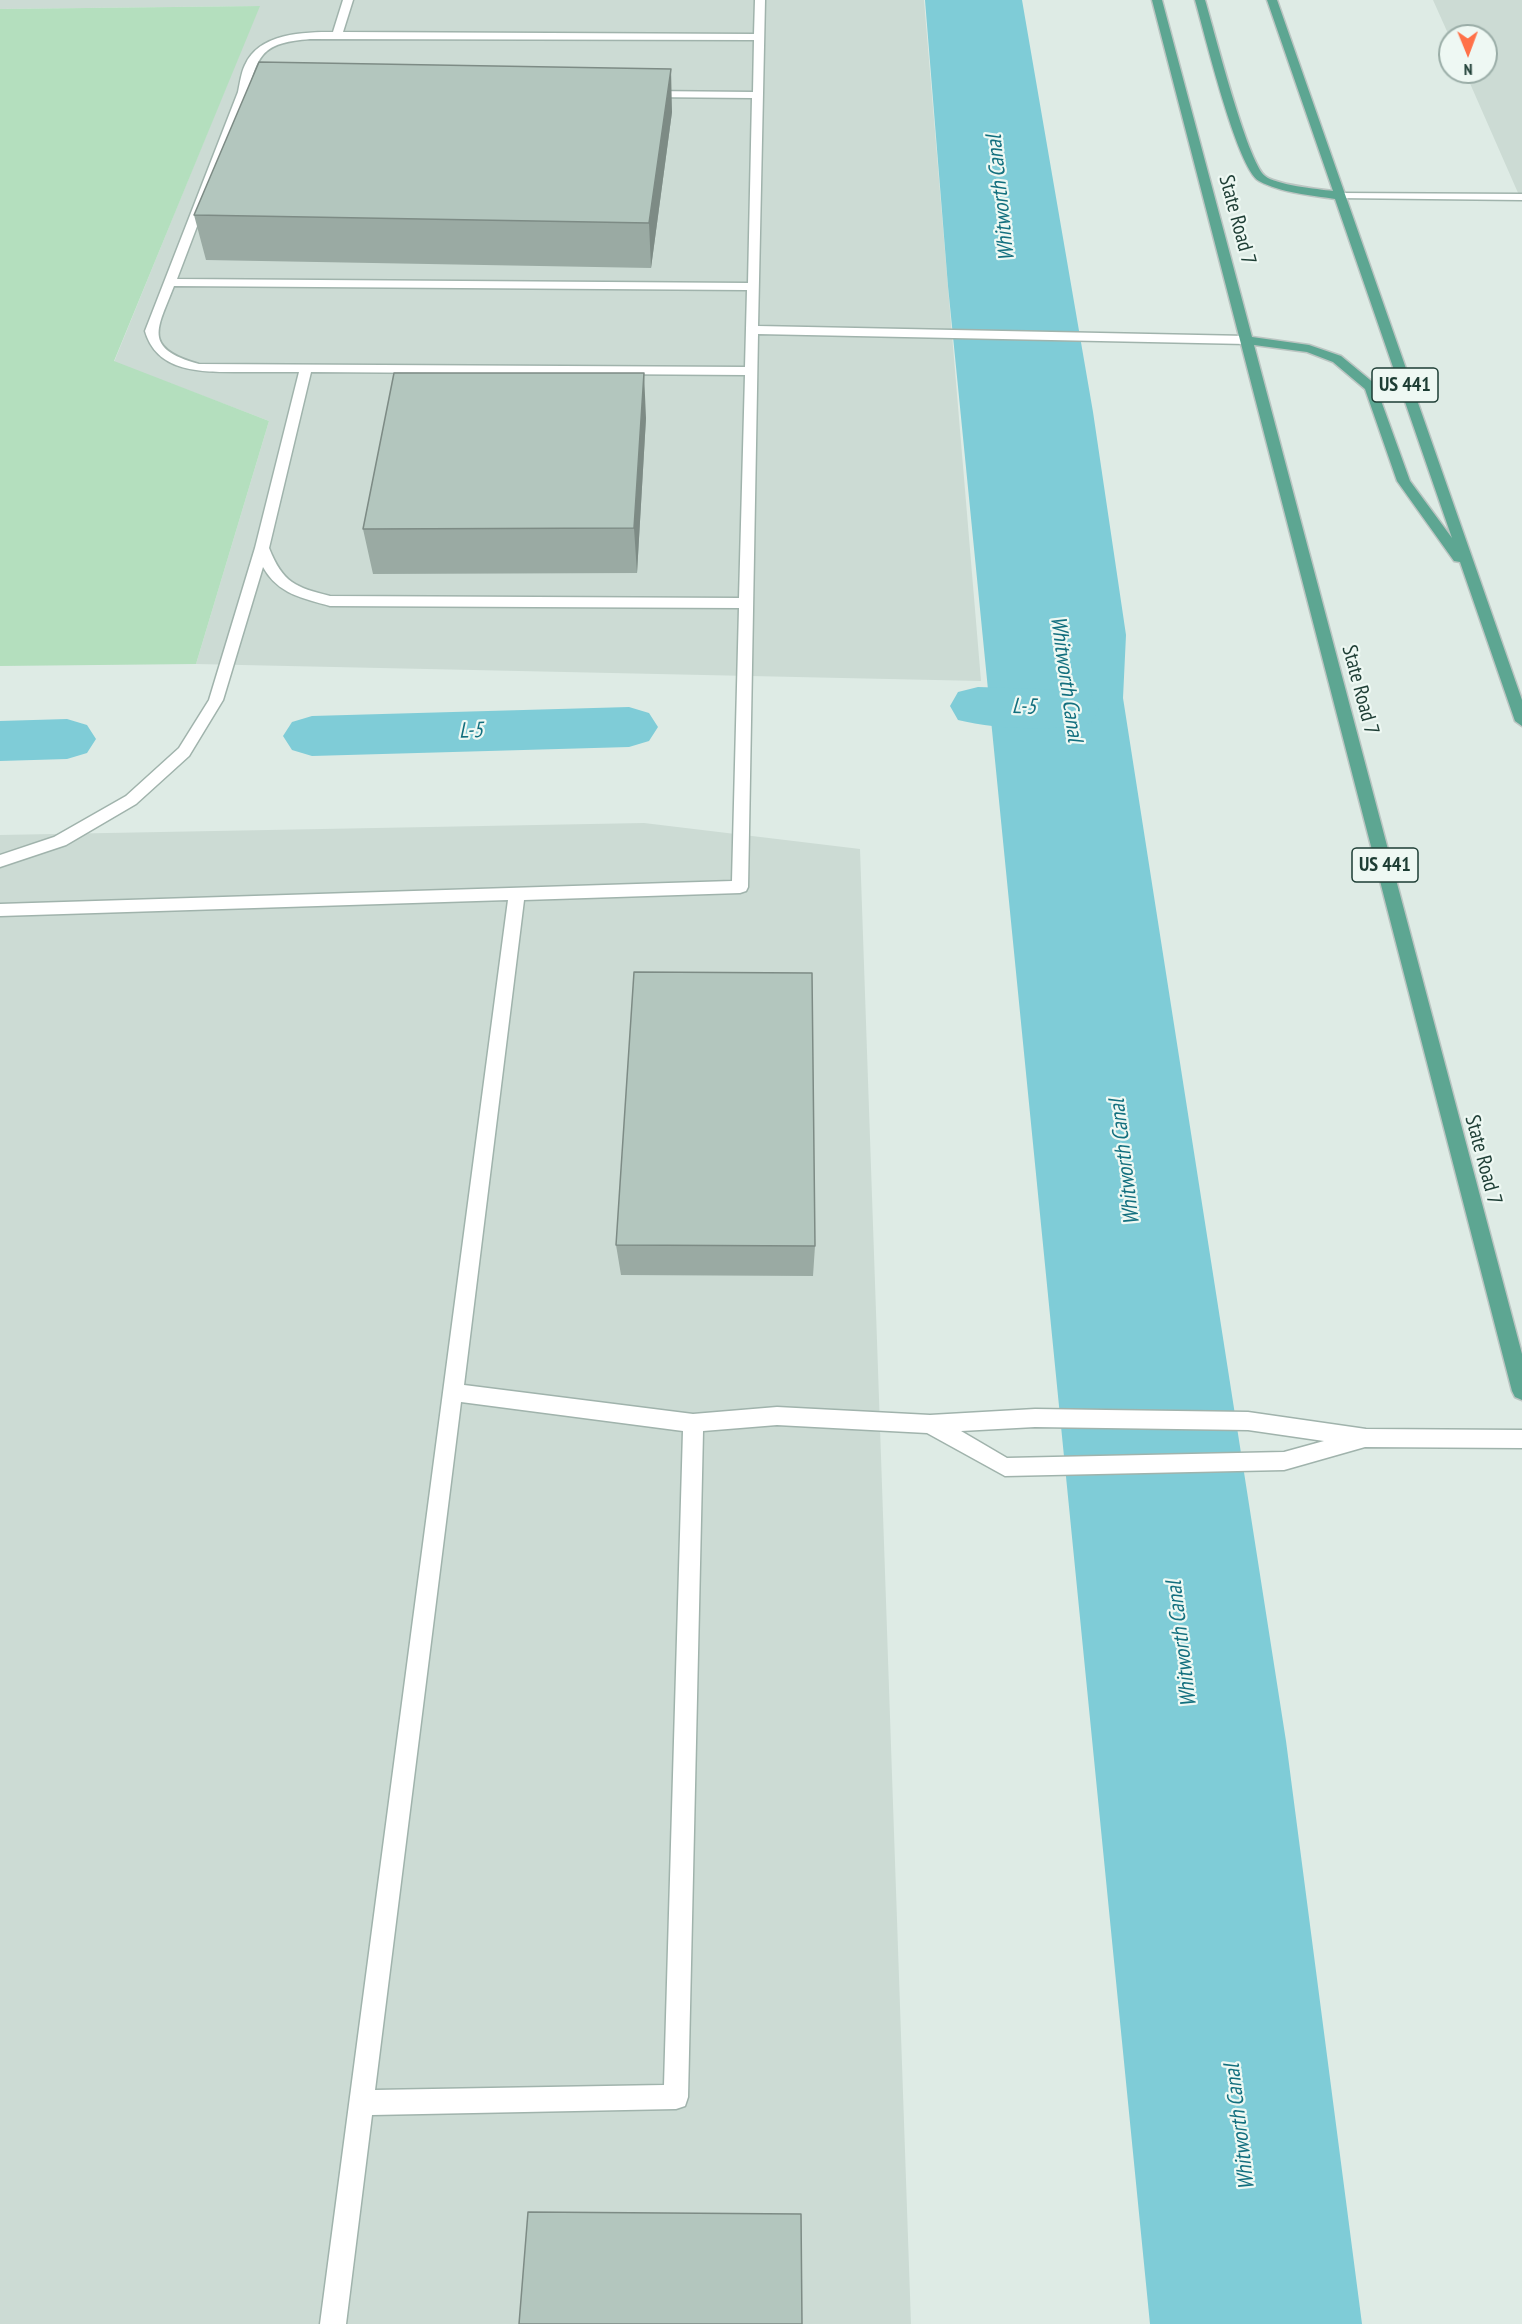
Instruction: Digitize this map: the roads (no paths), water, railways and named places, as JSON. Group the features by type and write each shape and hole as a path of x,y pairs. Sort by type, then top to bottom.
{"main road":[{"name":"State Road 7","path":"1157,0 1522,1391"},
{"path":"1200,0 1245,153 1261,178 1291,188 1340,196"},
{"name":"US 441","path":"1272,0 1522,721"},
{"path":"1247,340 1309,349 1337,359 1371,387 1404,481 1471,574"}],"street":[{"path":"337,35 348,0"},
{"path":"0,910 740,887 760,0"},
{"path":"751,371 198,368 178,363 163,354 154,343 151,331 248,92 252,60 274,44 310,35 760,37"},
{"path":"630,94 759,95"},
{"path":"1340,196 1522,197"},
{"path":"169,282 753,288"},
{"path":"752,330 1247,340"},
{"path":"0,861 60,841 131,800 184,752 216,700 262,548 306,368"},
{"path":"262,548 271,572 291,591 330,601 746,603"},
{"path":"333,2324 517,894"},
{"path":"453,1392 693,1423 777,1416 930,1424 1035,1418 1248,1422 1366,1438 1522,1439"},
{"path":"361,2103 676,2097 693,1423"},
{"path":"930,1424 1005,1467 1284,1461 1366,1438"}],"water":[{"name":"Whitworth Canal","path":"925,0 1022,0 1093,412 1126,635 1123,698 1286,1741 1362,2324 1150,2324 948,286"}],"waterway":[{"name":"L-5","path":"978,706 1071,709"},
{"name":"L-5","path":"312,736 629,727"},
{"name":"L-5","path":"0,741 67,739"}]}
